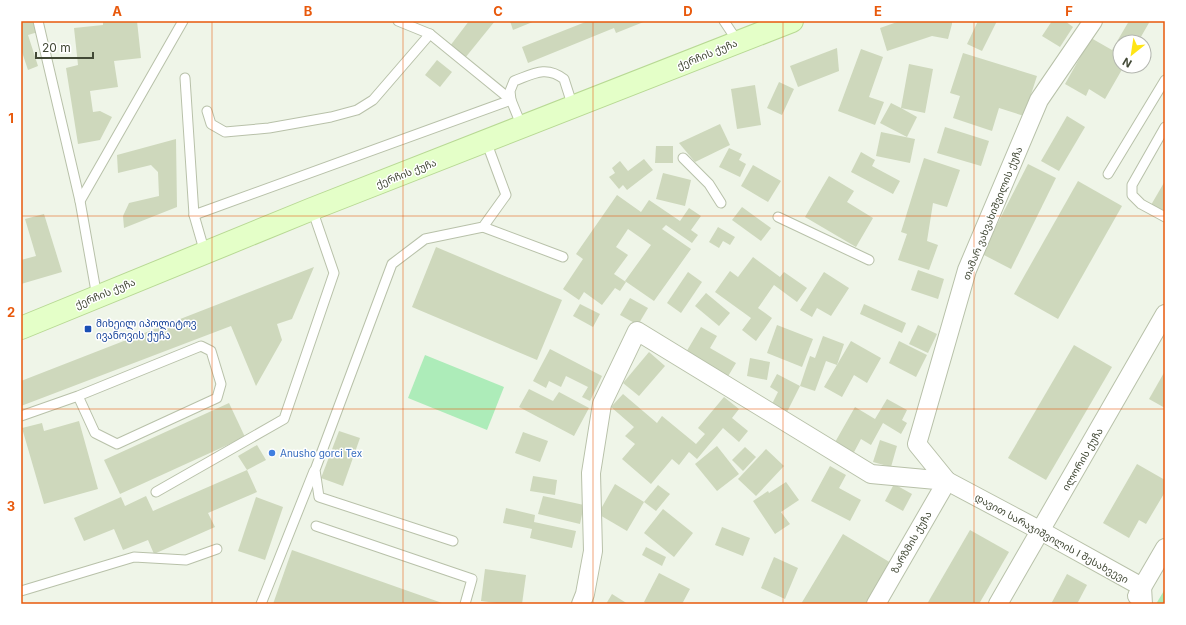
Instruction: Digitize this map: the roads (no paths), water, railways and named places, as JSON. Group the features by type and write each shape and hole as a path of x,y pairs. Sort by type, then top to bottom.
{"main road":[{"name":"ქერჩის ქუჩა","path":"21,328 312,209 792,21"}],"street":[{"name":"თამარ ვახვახიშვილის ქუჩა","path":"947,481 917,444 967,270 1038,100 1093,21"},
{"name":"ილორის ქუჩა","path":"998,604 1165,314"},
{"path":"581,604 585,594 593,552 591,473 602,404 637,331 871,474 947,481"},
{"name":"დავით სარაჯიშვილის I შესახვევი","path":"947,481 1041,530 1142,596"},
{"name":"ზარზმის ქუჩა","path":"876,604 947,481"},
{"path":"1132,604 1142,596 1165,548"}],"lane":[{"path":"38,21 80,201 97,297"},
{"path":"80,201 183,21"},
{"path":"398,21 430,34 511,100"},
{"path":"724,21 738,42"},
{"path":"207,111 211,124 225,132 269,128 357,110 373,100 430,34"},
{"path":"522,127 511,100 510,91 514,81 539,71 552,72 564,79 573,107"},
{"path":"185,78 194,215 205,252"},
{"path":"1108,174 1165,80"},
{"path":"194,215 511,100"},
{"path":"1165,127 1132,185 1132,195 1141,204 1165,217"},
{"path":"483,226 506,195 486,141"},
{"path":"683,158 709,184 721,204"},
{"path":"156,492 284,419 334,273 312,209"},
{"path":"778,217 869,260"},
{"path":"261,604 315,470 392,264 425,238 483,226 563,257"},
{"path":"21,416 78,396 201,346 210,351 221,384 217,398 116,444 95,433 78,396"},
{"path":"315,470 319,497 453,541"},
{"path":"316,526 472,579 465,604"},
{"path":"21,591 134,557 186,560 217,549"}],"place":[{"name":"მიხეილ იპოლიტოვ ივანოვის ქუჩა","path":"88,329"},
{"name":"Anusho gorci Tex","path":"272,453"}]}
